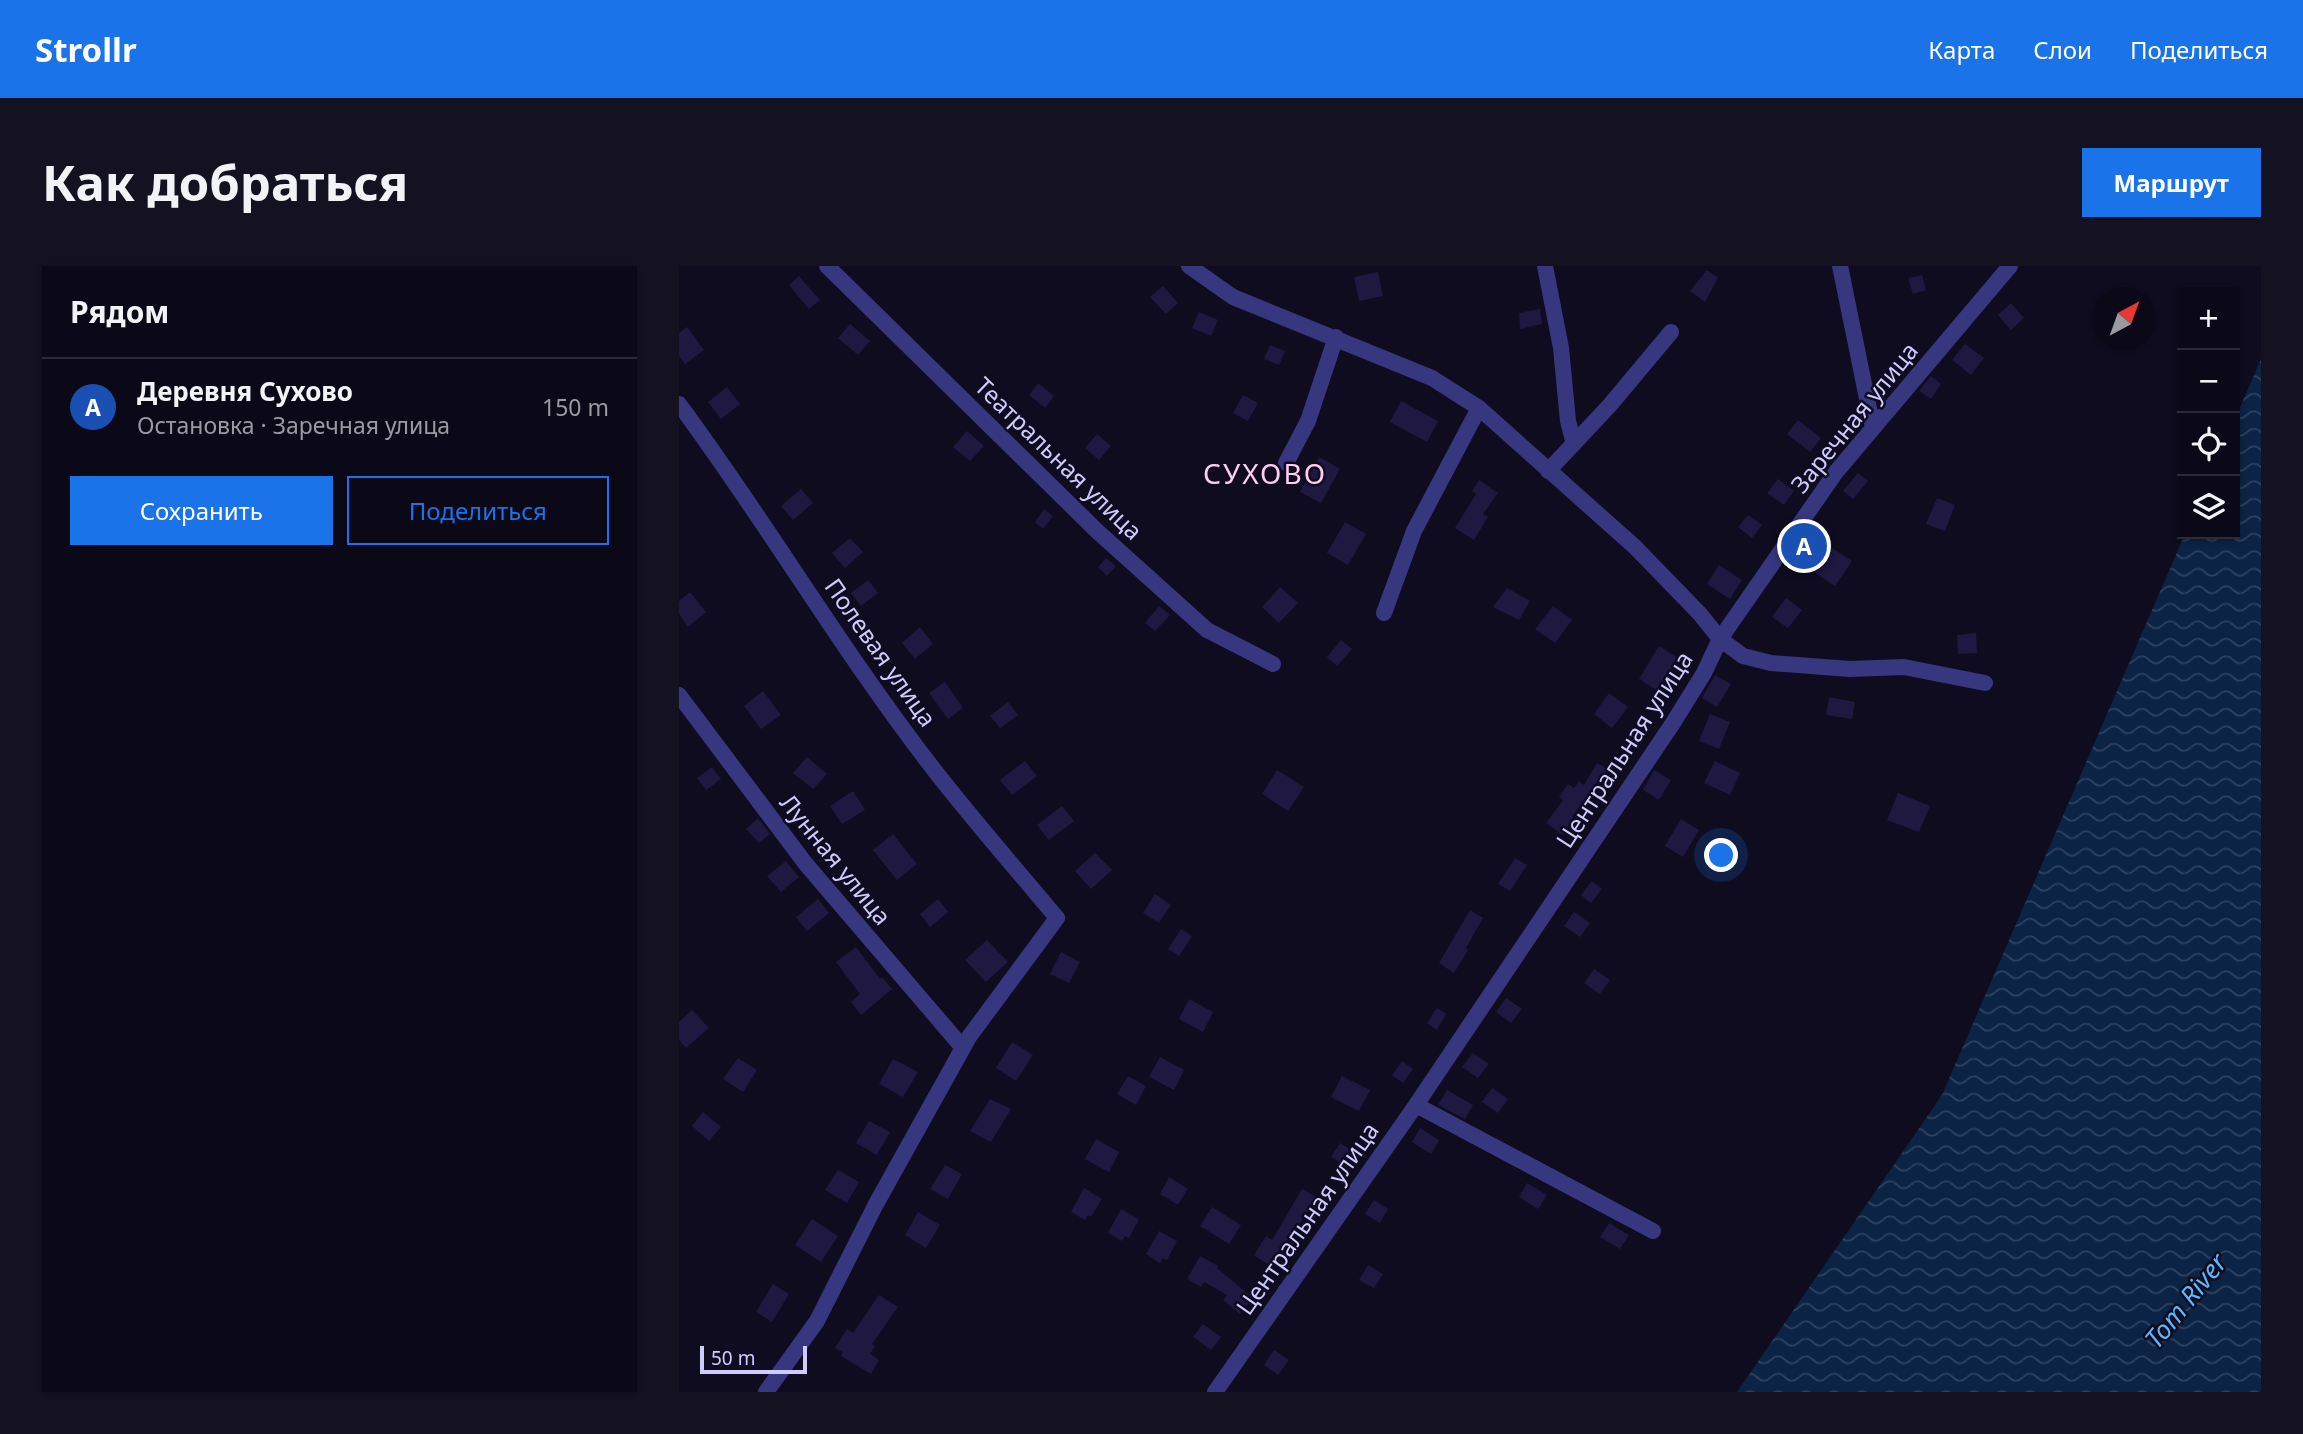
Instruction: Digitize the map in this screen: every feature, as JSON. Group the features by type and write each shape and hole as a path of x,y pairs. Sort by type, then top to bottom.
{"street":[{"name":"Театральная улица","path":"827,266 1097,531 1206,630 1273,664"},
{"name":"Центральная улица","path":"1189,266 1233,297 1432,378 1479,408 1635,547 1700,614 1720,639 1704,673 1673,723 1416,1105 1215,1392"},
{"path":"1545,266 1561,348 1568,421 1574,444"},
{"path":"1840,266 1873,428"},
{"name":"Заречная улица","path":"1720,639 1836,472 2010,266"},
{"path":"1548,471 1610,405 1671,332"},
{"path":"1286,463 1308,421 1336,337"},
{"name":"Полевая улица","path":"679,404 731,475 822,613 934,771 1057,918 963,1048"},
{"path":"1384,613 1414,531 1479,408"},
{"path":"1720,639 1743,656 1771,663 1850,669 1904,667 1985,683"},
{"name":"Лунная улица","path":"679,695 805,863 963,1048"},
{"path":"766,1392 817,1321 876,1204 963,1048"},
{"path":"1416,1105 1653,1231"}],"water":[{"name":"Tom River","path":"2261,359 2261,1392 1737,1392 1942,1095 2183,539 2240,539 2240,407"}],"building":[{"path":"1707,270 1718,278 1705,302 1690,291"},
{"path":"1378,272 1383,296 1359,301 1354,277"},
{"path":"1922,275 1926,290 1913,294 1908,278"},
{"path":"799,276 820,300 809,309 789,285"},
{"path":"1163,286 1178,303 1166,314 1150,297"},
{"path":"2011,303 2024,318 2011,330 1998,315"},
{"path":"1540,309 1542,324 1520,329 1519,313"},
{"path":"1199,312 1218,320 1211,336 1192,328"},
{"path":"850,324 870,341 858,355 838,338"},
{"path":"687,327 704,350 685,364 679,356 679,333"},
{"path":"1965,344 1984,358 1971,375 1952,360"},
{"path":"1270,345 1285,351 1279,365 1264,359"},
{"path":"1931,376 1941,384 1931,399 1919,391"},
{"path":"1038,383 1054,396 1045,408 1029,395"},
{"path":"727,387 740,404 721,419 708,402"},
{"path":"1243,395 1258,403 1248,421 1233,413"},
{"path":"1401,401 1438,421 1427,442 1390,422"},
{"path":"1798,420 1821,438 1810,452 1787,434"},
{"path":"967,431 984,446 970,461 953,447"},
{"path":"1097,434 1111,446 1099,460 1085,448"},
{"path":"1319,457 1340,469 1321,503 1300,492"},
{"path":"1858,473 1868,481 1853,499 1843,491"},
{"path":"1778,479 1794,491 1784,505 1767,493"},
{"path":"1479,480 1498,493 1483,514 1488,517 1474,540 1455,528 1476,494 1472,491"},
{"path":"801,489 813,503 793,520 781,506"},
{"path":"1937,498 1955,505 1945,531 1926,524"},
{"path":"1044,509 1053,516 1043,529 1035,522"},
{"path":"1748,515 1762,525 1752,538 1738,527"},
{"path":"1345,522 1366,534 1348,565 1327,553"},
{"path":"850,538 863,552 845,568 832,553"},
{"path":"1823,542 1852,561 1835,586 1806,567"},
{"path":"1106,558 1116,566 1107,576 1098,567"},
{"path":"1719,565 1742,580 1730,599 1707,584"},
{"path":"868,580 878,593 861,606 851,593"},
{"path":"1280,587 1298,603 1279,623 1262,607"},
{"path":"1507,588 1530,601 1519,620 1493,607"},
{"path":"690,592 706,612 688,627 679,614 679,601"},
{"path":"1786,598 1802,610 1788,628 1772,617"},
{"path":"1159,606 1170,615 1155,631 1145,623"},
{"path":"1553,606 1572,620 1555,643 1535,629"},
{"path":"920,627 933,644 915,659 902,643"},
{"path":"1976,633 1977,653 1958,654 1957,635"},
{"path":"1341,640 1352,649 1337,666 1327,657"},
{"path":"1659,646 1678,658 1658,691 1639,679"},
{"path":"1715,675 1731,684 1717,707 1702,698"},
{"path":"945,682 963,708 948,719 929,693"},
{"path":"763,691 781,715 761,729 744,706"},
{"path":"1609,693 1628,707 1612,728 1594,714"},
{"path":"1829,697 1855,702 1852,719 1826,715"},
{"path":"1008,702 1018,715 1000,728 990,716"},
{"path":"1710,714 1730,722 1719,749 1699,741"},
{"path":"807,757 827,774 813,789 793,773"},
{"path":"1025,761 1037,776 1012,795 1000,780"},
{"path":"1715,761 1740,773 1730,795 1704,783"},
{"path":"1597,763 1615,773 1609,784 1600,778 1572,817 1574,819 1563,835 1546,823 1563,800 1559,797 1568,784 1574,788 1579,781 1584,785"},
{"path":"712,767 721,779 706,790 697,778"},
{"path":"1277,770 1304,787 1288,811 1262,794"},
{"path":"1654,770 1671,780 1659,800 1643,790"},
{"path":"853,791 865,810 842,824 830,806"},
{"path":"1898,793 1930,806 1919,832 1887,820"},
{"path":"1062,806 1074,821 1049,840 1037,825"},
{"path":"758,818 770,834 759,843 746,829"},
{"path":"1681,819 1699,830 1683,857 1665,846"},
{"path":"893,834 917,864 897,880 873,850"},
{"path":"1095,853 1112,870 1091,889 1075,871"},
{"path":"1515,858 1527,865 1510,891 1498,884"},
{"path":"786,861 799,877 781,892 767,876"},
{"path":"1592,881 1602,889 1591,903 1581,895"},
{"path":"1155,894 1171,905 1159,923 1143,913"},
{"path":"818,899 829,913 807,931 796,917"},
{"path":"938,899 948,912 930,927 920,914"},
{"path":"1470,910 1483,918 1454,973 1439,963"},
{"path":"1574,912 1590,923 1580,937 1564,926"},
{"path":"1181,929 1192,936 1179,956 1168,949"},
{"path":"987,940 1008,962 986,982 965,960"},
{"path":"856,947 880,979 882,977 892,989 861,1015 851,1002 860,994 836,962"},
{"path":"1061,952 1080,962 1069,983 1050,974"},
{"path":"1594,969 1610,980 1600,994 1584,983"},
{"path":"1506,998 1522,1009 1511,1023 1496,1012"},
{"path":"1189,999 1213,1012 1203,1032 1179,1019"},
{"path":"1437,1008 1446,1014 1437,1030 1427,1023"},
{"path":"692,1010 709,1028 686,1048 679,1040 679,1022"},
{"path":"1012,1042 1033,1055 1016,1081 996,1068"},
{"path":"1473,1053 1489,1064 1478,1078 1462,1067"},
{"path":"1160,1057 1184,1070 1174,1090 1149,1077"},
{"path":"738,1058 757,1070 743,1092 723,1079"},
{"path":"893,1059 918,1072 903,1097 879,1084"},
{"path":"1402,1061 1413,1069 1403,1083 1392,1075"},
{"path":"1128,1076 1146,1086 1136,1105 1117,1094"},
{"path":"1342,1076 1370,1090 1359,1111 1331,1097"},
{"path":"1492,1088 1508,1099 1498,1113 1482,1102"},
{"path":"1447,1090 1473,1105 1465,1119 1438,1105"},
{"path":"990,1099 1011,1109 991,1142 970,1131"},
{"path":"703,1112 721,1127 709,1141 692,1126"},
{"path":"869,1121 890,1132 877,1155 856,1143"},
{"path":"1420,1128 1439,1140 1431,1154 1412,1142"},
{"path":"1096,1139 1119,1152 1109,1172 1085,1159"},
{"path":"1340,1143 1355,1152 1346,1166 1331,1157"},
{"path":"945,1165 962,1174 948,1199 930,1189"},
{"path":"838,1170 859,1182 847,1203 825,1190"},
{"path":"1169,1177 1188,1189 1178,1205 1160,1194"},
{"path":"1527,1183 1547,1195 1538,1209 1519,1197"},
{"path":"1084,1188 1102,1199 1091,1217 1088,1215 1085,1220 1071,1212"},
{"path":"1302,1189 1316,1197 1273,1268 1254,1255 1266,1236 1272,1240"},
{"path":"1374,1200 1388,1209 1380,1223 1365,1214"},
{"path":"1212,1207 1241,1225 1229,1244 1200,1226"},
{"path":"1121,1209 1139,1219 1129,1238 1125,1236 1122,1241 1108,1233"},
{"path":"918,1212 940,1225 926,1248 905,1235"},
{"path":"812,1219 838,1236 821,1262 795,1245"},
{"path":"1609,1223 1629,1235 1620,1249 1600,1237"},
{"path":"1159,1231 1177,1241 1167,1260 1163,1258 1160,1263 1146,1254"},
{"path":"1200,1256 1218,1266 1217,1268 1253,1298 1240,1314 1223,1300 1227,1295 1204,1282 1201,1287 1187,1279"},
{"path":"1368,1265 1383,1274 1374,1288 1359,1280"},
{"path":"773,1284 789,1294 772,1322 756,1312"},
{"path":"879,1295 898,1307 872,1344 875,1346 870,1354 879,1360 871,1374 841,1356 843,1352 835,1348 847,1329 853,1333"},
{"path":"1203,1324 1221,1337 1211,1350 1193,1337"},
{"path":"1274,1350 1289,1360 1278,1375 1264,1365"}],"place":[{"name":"Деревня Сухово","path":"1804,546"}],"district":[{"name":"СУХОВО","path":"1265,474"}]}
